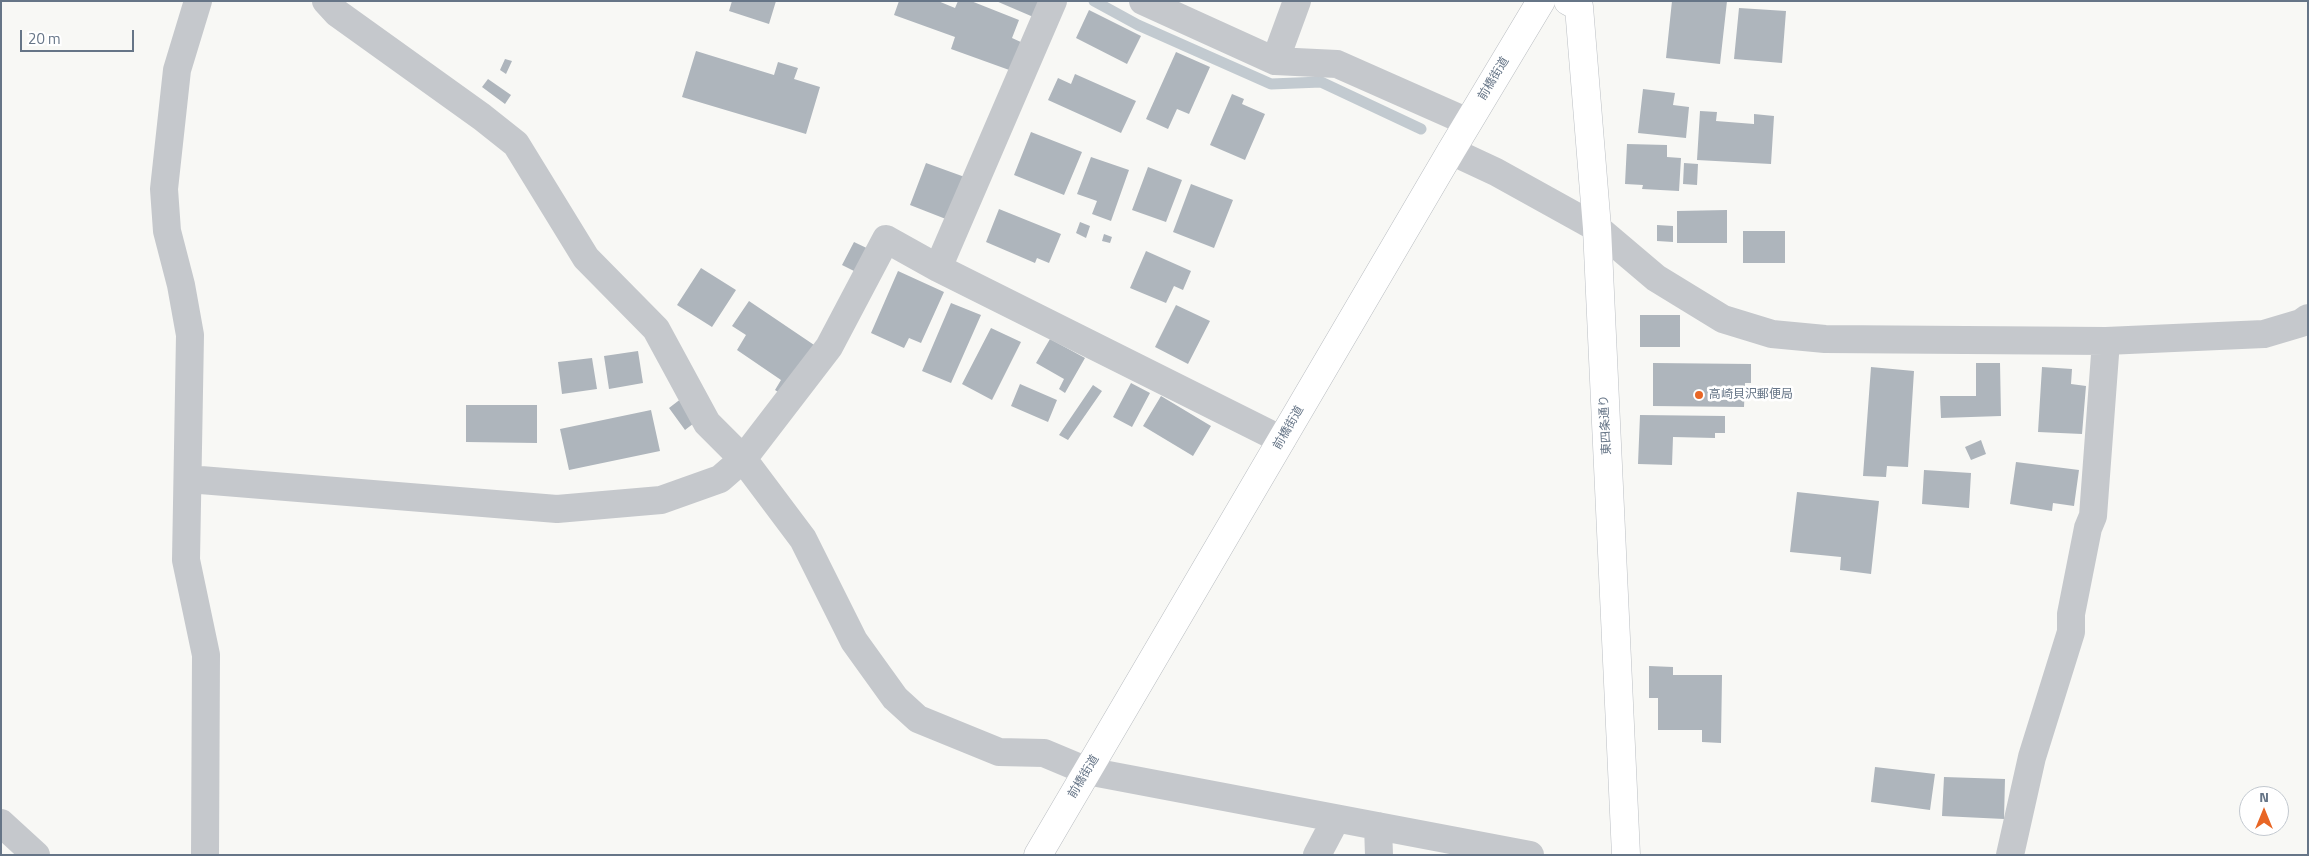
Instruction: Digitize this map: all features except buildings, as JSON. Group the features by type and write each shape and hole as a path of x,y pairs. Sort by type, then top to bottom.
{"main road":[{"name":"前橋街道","path":"1038,855 1450,151 1541,1"},
{"name":"東四条通り","path":"1568,1 1578,7 1597,228 1626,855"}],"street":[{"path":"198,1 177,70 164,188 167,231 181,285 190,335 186,560 206,655 205,855"},
{"path":"326,1 337,13 482,117 516,144 586,258 656,329 707,423 743,458 803,539 854,641 895,698 918,719 999,752 1044,753 1087,771 1530,855"},
{"path":"938,268 1053,1"},
{"path":"1143,1 1275,61 1337,64 1468,122"},
{"path":"1275,61 1297,1"},
{"path":"1450,151 1496,172 1597,228 1656,278 1723,318 1772,334 1825,339 2106,341 2264,334 2301,323 2308,318"},
{"path":"188,479 558,509 661,500 720,479 743,458 829,347 886,239 938,268 1282,440"},
{"path":"2010,855 2032,757 2071,632 2071,614 2088,528 2093,516 2098,472 2106,341"},
{"path":"1317,855 1336,819"},
{"path":"1,823 36,855"},
{"path":"1378,826 1379,855"}],"waterway":[{"path":"1094,1 1138,25 1271,84 1321,82 1421,129"}],"place":[{"name":"高崎貝沢郵便局","path":"1699,395"}]}
